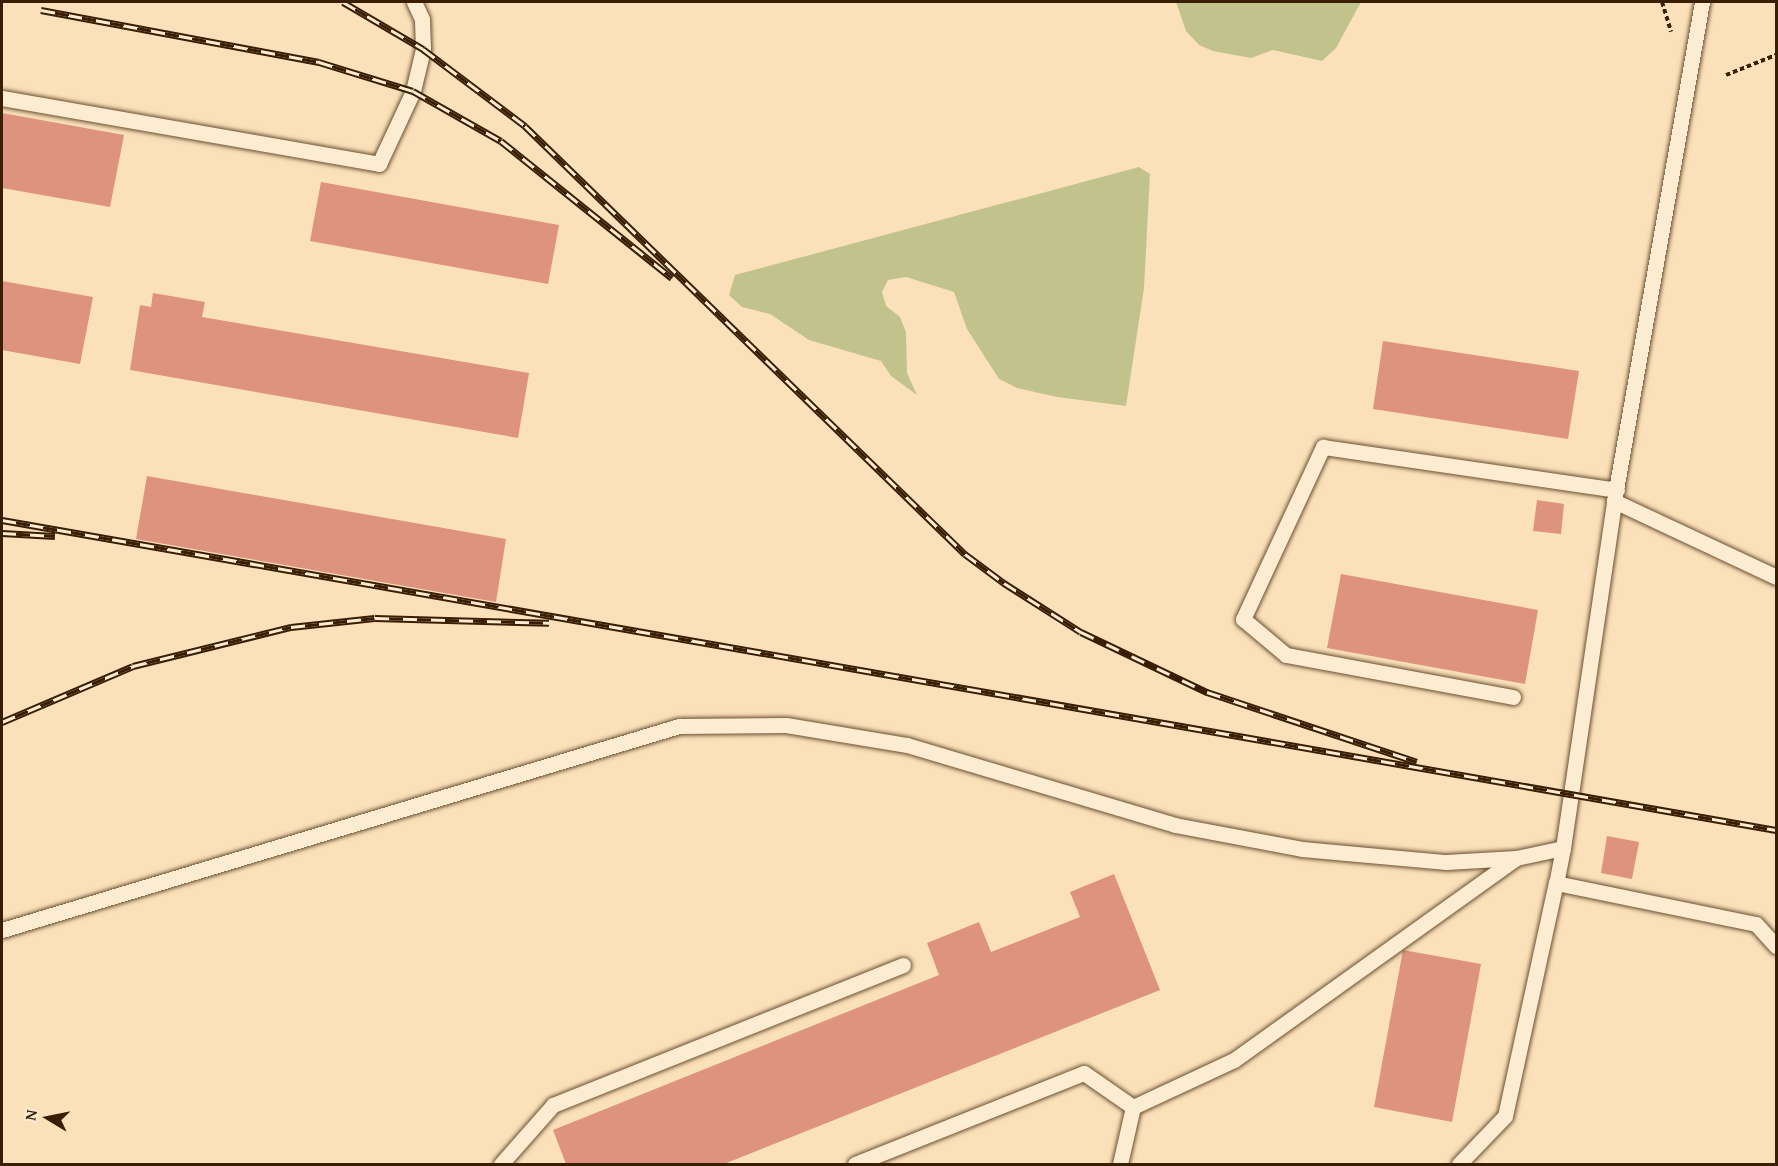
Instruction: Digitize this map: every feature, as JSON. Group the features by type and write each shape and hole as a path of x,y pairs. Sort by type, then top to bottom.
{"lane":[{"path":"2,98 379,164 413,91 423,49 422,19 414,2"},
{"path":"1459,1164 1505,1116 1556,883 1616,496 1702,2"},
{"path":"1513,697 1286,655 1243,620 1323,447 1616,496 1776,577"},
{"path":"2,930 679,726 786,725 907,745 1175,825 1243,840 1375,858 1446,862 1516,858 1563,848"},
{"path":"1133,1107 1234,1060 1516,858"},
{"path":"1556,883 1756,924 1776,946"},
{"path":"501,1164 553,1105 903,965"},
{"path":"855,1164 1084,1073 1133,1107"},
{"path":"1120,1164 1133,1107"}],"path":[{"path":"1662,2 1673,36"},
{"path":"1726,75 1776,55"}],"green space":[{"path":"1176,2 1361,2 1336,48 1322,61 1273,50 1251,58 1213,51 1199,45 1186,31"},
{"path":"1139,167 1150,174 1144,288 1126,406 1057,397 1017,388 999,379 967,329 954,292 906,277 888,280 882,292 886,306 900,317 906,332 907,373 917,395 891,376 881,361 809,340 770,314 742,307 729,295 735,275"}],"building":[{"path":"2,113 124,135 110,207 2,188"},
{"path":"321,182 559,225 548,284 310,241"},
{"path":"2,281 93,297 80,364 2,350"},
{"path":"153,293 205,302 202,317 529,373 518,438 130,370 140,305 151,307"},
{"path":"1383,341 1579,371 1568,439 1373,409"},
{"path":"147,476 506,539 496,602 136,539"},
{"path":"1537,500 1564,504 1561,534 1533,531"},
{"path":"1341,574 1538,610 1525,684 1327,648"},
{"path":"1607,836 1639,842 1632,879 1601,873"},
{"path":"1114,874 1160,990 724,1164 566,1164 553,1130 939,975 927,943 979,922 991,952 1080,917 1070,892"},
{"path":"1403,950 1481,964 1452,1122 1374,1107"}],"railway":[{"path":"343,2 423,49 525,126 965,554 1004,583 1081,632 1207,692 1417,762"},
{"path":"41,10 319,62 413,91 501,141 672,278"},
{"path":"2,520 1776,830"},
{"path":"2,533 55,536"},
{"path":"2,722 133,666 291,627 375,618 549,623"}]}
